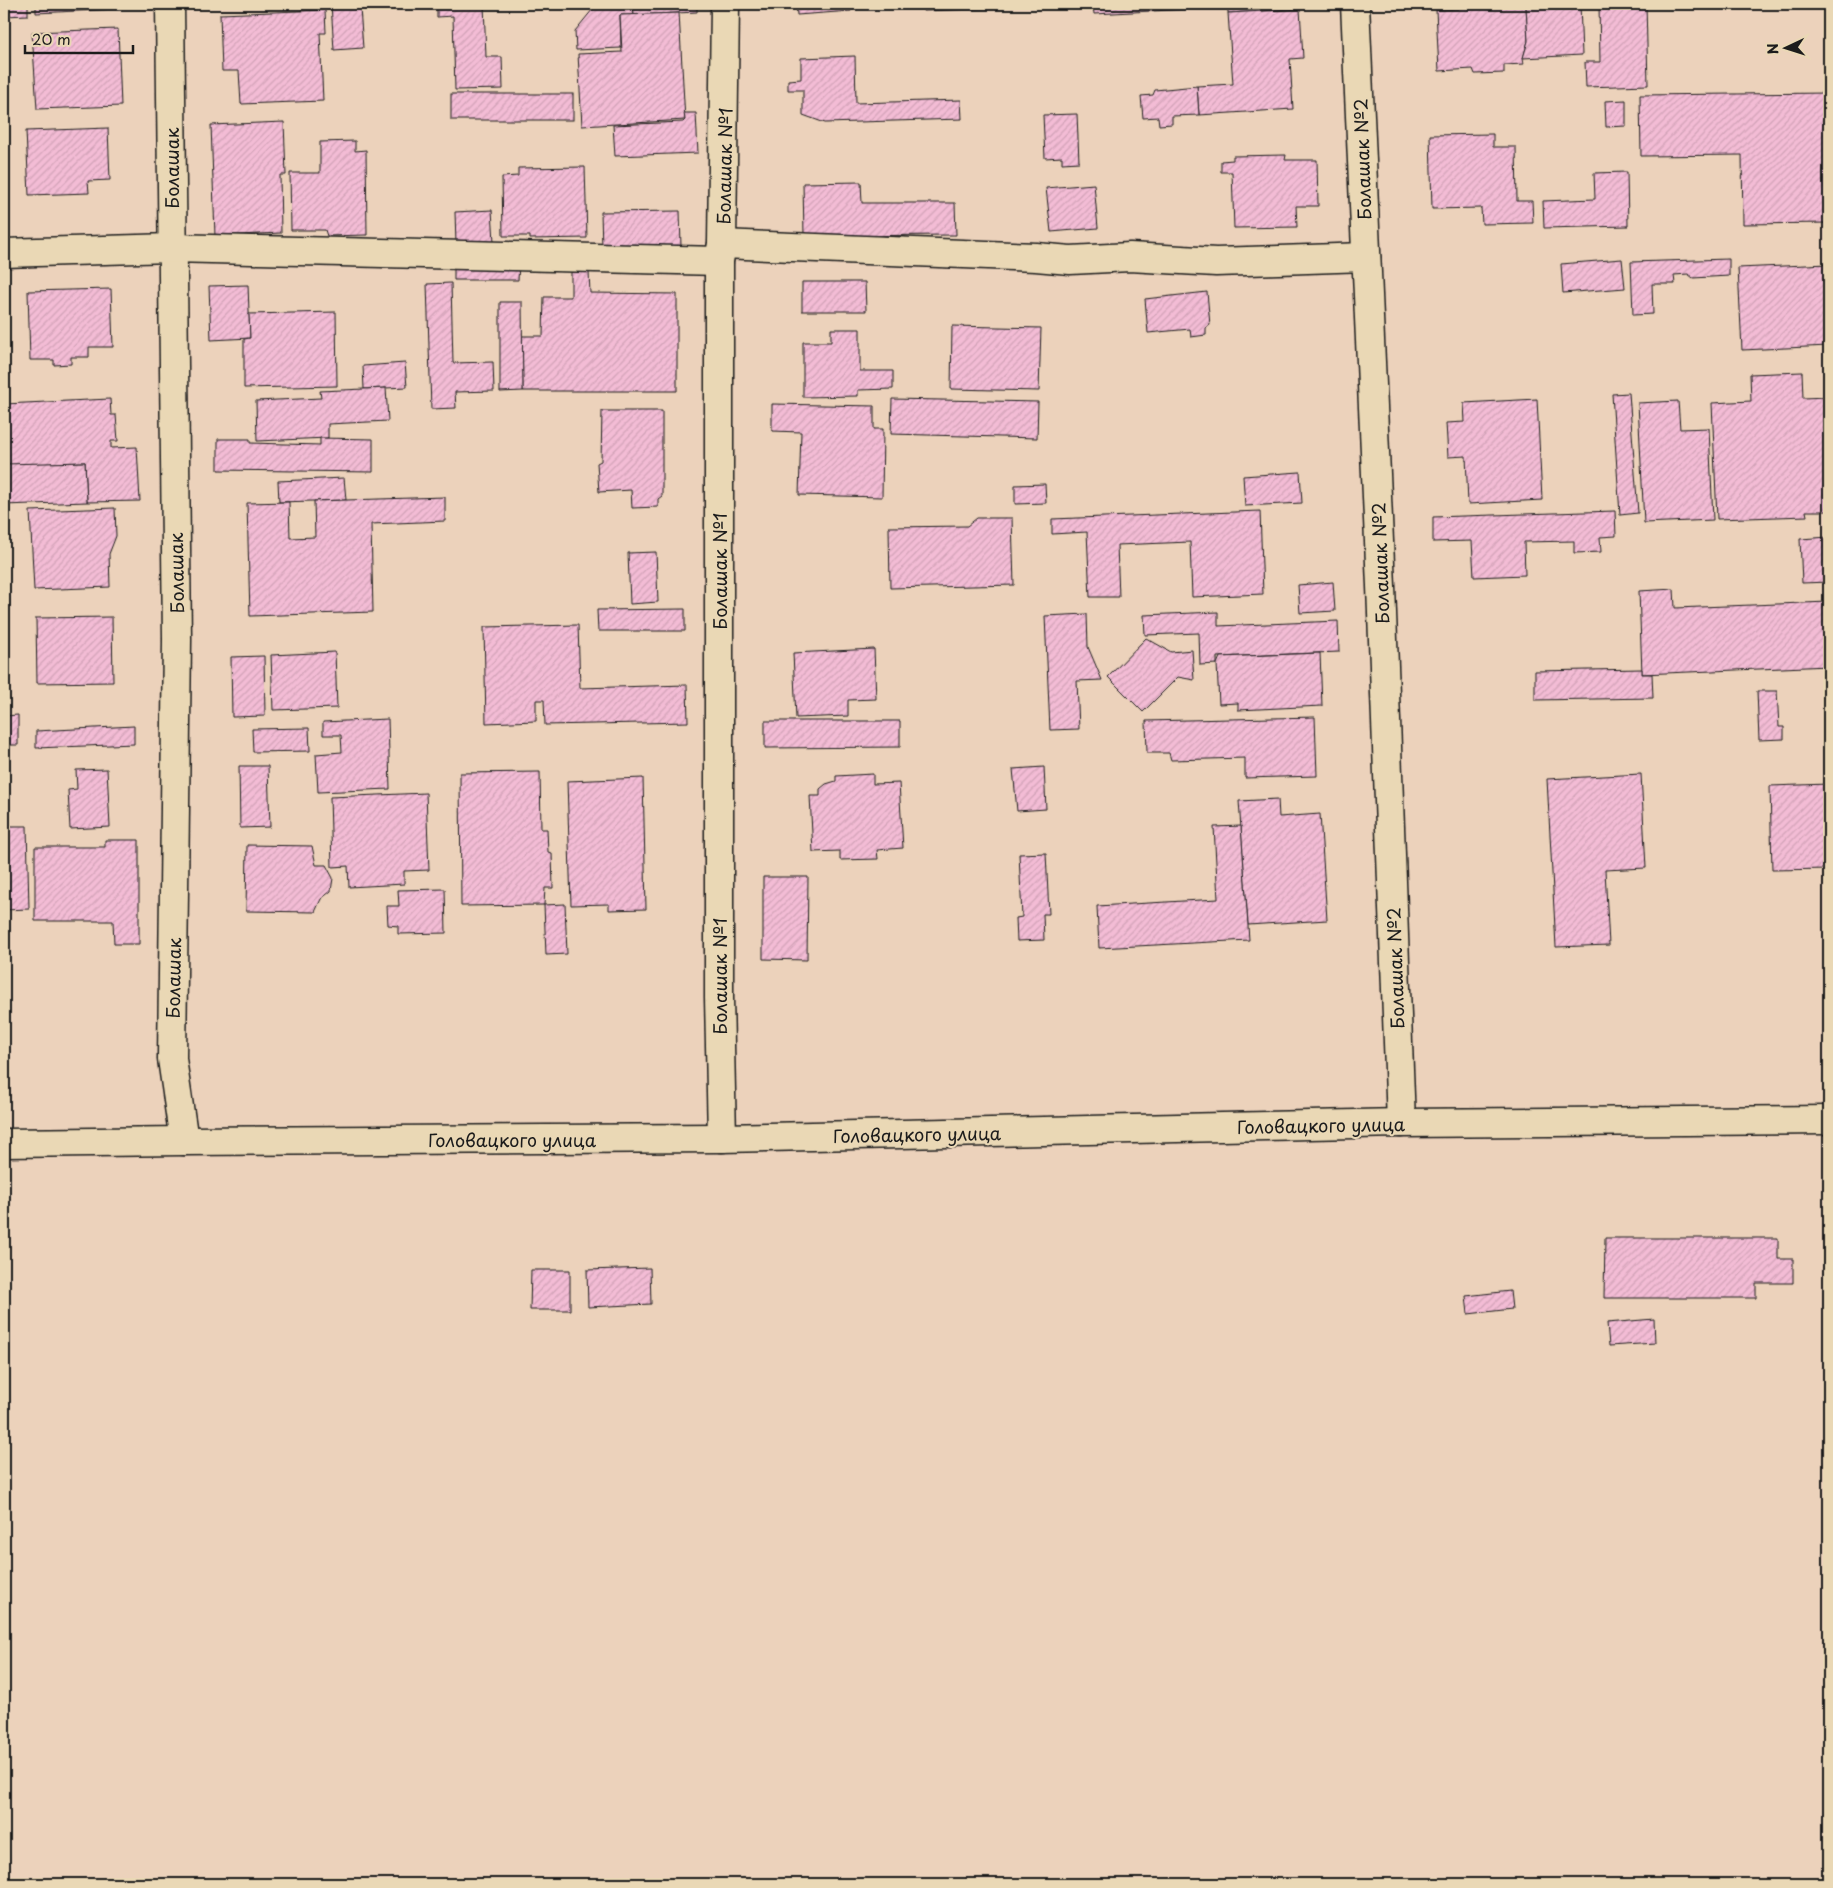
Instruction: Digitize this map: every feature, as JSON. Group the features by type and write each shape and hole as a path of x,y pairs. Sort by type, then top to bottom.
{"street":[{"name":"Болашак","path":"170,4 171,248 177,639 172,1058 184,1141"},
{"name":"Болашак №1","path":"722,1138 719,998 721,252 725,4"},
{"name":"Болашак №2","path":"1355,4 1401,1123"},
{"path":"4,253 171,248 721,252 1036,257 1070,260 1130,257 1216,262 1366,257"},
{"name":"Головацкого улица","path":"4,1143 722,1138 1401,1123 1829,1120"}],"building":[{"path":"4,4 28,4 28,15 4,16"},
{"path":"36,4 118,4 118,9 36,13"},
{"path":"331,4 381,4 382,7 360,8 363,48 334,50"},
{"path":"437,4 484,4 486,57 502,57 503,89 455,90 453,16 437,17"},
{"path":"597,4 633,4 634,15 620,15 621,48 576,50 575,31"},
{"path":"633,4 697,4 697,12 634,15"},
{"path":"796,4 850,4 851,11 797,15"},
{"path":"863,4 889,4 889,5 864,6"},
{"path":"923,4 1004,4 1004,8 923,11"},
{"path":"1093,4 1293,4 1293,9 1228,13 1228,7 1094,14"},
{"path":"1458,4 1526,4 1528,41 1523,58 1524,64 1504,65 1504,73 1475,74 1473,69 1439,71 1436,10 1459,9"},
{"path":"1537,4 1580,4 1582,55 1523,58 1528,41 1526,7 1537,7"},
{"path":"1599,4 1646,4 1648,85 1586,87 1585,62 1600,62"},
{"path":"1300,9 1303,58 1290,59 1293,109 1199,115 1197,86 1233,84 1228,13"},
{"path":"325,10 326,33 320,33 323,101 241,104 239,71 222,71 220,14"},
{"path":"679,13 685,120 582,126 578,54 622,52 620,15"},
{"path":"118,29 121,106 37,109 32,32"},
{"path":"855,56 856,103 961,100 962,119 825,123 803,115 803,90 788,90 788,80 801,79 801,58"},
{"path":"1197,86 1199,115 1172,116 1172,124 1159,125 1158,117 1143,118 1141,96 1153,95 1155,90"},
{"path":"1829,93 1829,223 1743,224 1742,155 1641,156 1640,95"},
{"path":"451,94 573,94 573,120 451,120"},
{"path":"1626,100 1626,126 1606,127 1605,101"},
{"path":"684,113 696,113 698,153 615,156 613,125 683,122 685,120"},
{"path":"1077,114 1079,162 1062,163 1062,157 1045,158 1043,115"},
{"path":"284,122 286,175 280,175 281,233 215,236 211,125"},
{"path":"108,128 110,180 88,181 89,193 29,195 26,131"},
{"path":"1493,134 1493,147 1516,147 1517,201 1532,201 1533,223 1482,224 1481,208 1432,209 1430,135"},
{"path":"355,141 355,151 366,150 367,235 327,236 325,230 291,230 290,173 320,173 320,142"},
{"path":"1286,155 1285,160 1317,160 1318,206 1296,206 1297,227 1234,228 1232,172 1221,172 1221,161 1233,160 1233,156"},
{"path":"585,167 587,238 530,239 530,236 503,236 502,177 518,176 518,168"},
{"path":"1627,172 1628,226 1544,228 1543,201 1595,199 1594,173"},
{"path":"861,182 862,203 955,203 956,235 804,236 803,183"},
{"path":"1094,184 1098,228 1051,232 1046,188"},
{"path":"492,210 494,242 456,244 455,212"},
{"path":"680,211 681,247 602,248 601,212"},
{"path":"1622,259 1625,288 1563,293 1561,264"},
{"path":"1729,259 1729,276 1693,278 1688,274 1674,275 1675,284 1652,284 1653,314 1633,315 1631,262"},
{"path":"454,264 519,264 518,280 454,280"},
{"path":"1829,264 1829,346 1742,350 1738,268"},
{"path":"571,272 589,272 590,293 677,294 677,391 523,391 522,336 543,336 544,297 571,297"},
{"path":"802,282 865,282 866,311 802,311"},
{"path":"451,283 453,363 493,362 494,391 455,392 456,408 431,409 427,284"},
{"path":"248,285 250,338 211,340 209,286"},
{"path":"111,289 113,347 89,347 89,357 71,357 71,364 54,365 54,360 30,360 28,291"},
{"path":"1207,292 1210,325 1206,328 1206,335 1191,337 1190,329 1148,333 1145,299"},
{"path":"500,302 522,302 523,391 500,392"},
{"path":"336,312 337,386 244,388 244,339 250,338 249,314"},
{"path":"952,326 1041,328 1039,391 951,389"},
{"path":"831,329 860,329 860,371 893,371 893,389 858,390 858,396 803,397 803,342 831,342"},
{"path":"405,363 407,387 364,389 363,366"},
{"path":"1802,372 1803,398 1827,397 1829,511 1806,511 1807,516 1717,519 1712,403 1751,401 1750,374"},
{"path":"386,388 388,421 328,424 328,438 257,441 256,401 321,398 320,391"},
{"path":"1629,393 1638,513 1620,515 1612,394"},
{"path":"110,399 111,415 116,415 118,441 111,441 111,448 137,447 140,501 87,502 85,462 4,465 4,404"},
{"path":"892,399 1038,402 1037,438 891,434"},
{"path":"1537,399 1542,500 1468,504 1466,456 1448,457 1446,423 1465,422 1464,403"},
{"path":"1678,401 1680,429 1709,428 1713,520 1644,523 1638,403"},
{"path":"772,404 874,406 874,429 883,429 882,497 799,495 801,432 772,431"},
{"path":"602,411 662,411 662,496 658,499 658,507 632,508 631,490 599,492 597,463 601,461"},
{"path":"320,438 373,439 373,472 218,470 218,439 250,439 250,443 320,445"},
{"path":"85,462 87,502 4,505 4,464"},
{"path":"1300,472 1302,503 1245,506 1243,476"},
{"path":"344,478 346,500 279,502 278,481"},
{"path":"1045,484 1046,503 1015,504 1015,485"},
{"path":"445,497 445,521 371,524 373,612 250,616 247,503 289,502 290,538 315,537 314,501"},
{"path":"115,508 116,536 109,554 110,587 34,590 30,511"},
{"path":"1260,511 1263,594 1192,597 1190,542 1117,545 1119,597 1090,597 1087,532 1052,534 1052,519"},
{"path":"1615,511 1616,536 1600,537 1601,552 1574,553 1574,541 1524,542 1525,575 1474,577 1472,541 1433,542 1433,517"},
{"path":"977,518 1012,518 1014,585 890,588 889,527 967,526"},
{"path":"1829,537 1829,582 1802,583 1800,539"},
{"path":"656,552 658,602 630,604 628,553"},
{"path":"1333,582 1335,611 1300,613 1298,585"},
{"path":"1674,589 1675,608 1829,602 1829,666 1642,674 1639,591"},
{"path":"685,609 685,631 598,631 597,610"},
{"path":"1218,612 1218,626 1338,621 1339,652 1217,657 1217,664 1200,665 1199,633 1145,635 1144,615"},
{"path":"1087,614 1088,647 1102,680 1077,681 1079,729 1050,730 1045,616"},
{"path":"112,617 113,682 37,683 36,618"},
{"path":"578,625 580,688 687,685 688,722 545,725 544,700 536,700 536,721 486,723 484,627"},
{"path":"1146,638 1171,652 1192,650 1194,680 1178,677 1143,712 1108,677"},
{"path":"874,649 876,699 848,700 848,716 796,718 793,653"},
{"path":"335,652 337,708 273,710 271,655"},
{"path":"1320,653 1322,706 1238,710 1238,703 1219,704 1217,664 1220,657"},
{"path":"264,656 265,716 232,717 231,657"},
{"path":"1642,669 1642,674 1652,674 1653,698 1535,700 1535,671"},
{"path":"1757,691 1777,691 1779,727 1784,727 1784,739 1759,740"},
{"path":"18,715 18,745 4,745 4,716"},
{"path":"1315,717 1317,776 1245,778 1245,758 1171,760 1169,753 1147,753 1146,721"},
{"path":"388,719 390,789 318,792 316,754 342,752 341,735 323,735 323,722"},
{"path":"765,721 900,721 900,747 765,748"},
{"path":"134,726 134,744 36,748 36,731"},
{"path":"309,728 310,751 253,752 252,729"},
{"path":"239,766 268,766 270,827 240,828"},
{"path":"1044,767 1046,809 1017,811 1013,769"},
{"path":"107,769 110,827 70,829 68,790 77,789 76,770"},
{"path":"540,772 541,829 547,829 548,852 552,853 553,888 545,888 544,905 461,906 460,773"},
{"path":"873,774 873,784 899,783 903,848 877,850 878,859 840,860 840,851 813,852 810,796 820,796 820,789 826,784 836,781 836,776"},
{"path":"1641,774 1646,868 1605,870 1609,945 1556,947 1547,779"},
{"path":"643,778 646,909 609,910 609,904 571,905 567,781"},
{"path":"1829,784 1829,869 1772,870 1770,786"},
{"path":"426,793 429,870 404,871 404,884 349,887 348,866 332,867 330,797"},
{"path":"1278,799 1279,817 1320,814 1327,920 1248,925 1239,801"},
{"path":"4,826 27,826 29,909 4,910"},
{"path":"1241,826 1249,940 1099,948 1097,906 1218,899 1214,827"},
{"path":"105,840 139,840 139,944 114,944 113,921 35,921 35,847 105,847"},
{"path":"247,845 312,846 316,865 326,865 333,878 331,891 321,899 315,912 246,911"},
{"path":"1046,853 1049,914 1043,914 1044,940 1017,941 1016,918 1022,917 1019,854"},
{"path":"763,877 808,877 807,960 763,959"},
{"path":"445,889 446,933 398,934 398,926 388,925 387,906 399,906 398,890"},
{"path":"565,904 567,954 546,955 544,905"},
{"path":"1605,1238 1778,1238 1778,1259 1793,1259 1793,1283 1756,1283 1756,1298 1604,1298"},
{"path":"650,1268 651,1304 588,1307 587,1270"},
{"path":"531,1270 570,1270 570,1310 530,1310"},
{"path":"1510,1291 1512,1309 1468,1314 1466,1296"},
{"path":"1654,1319 1655,1343 1609,1346 1607,1323"}]}
